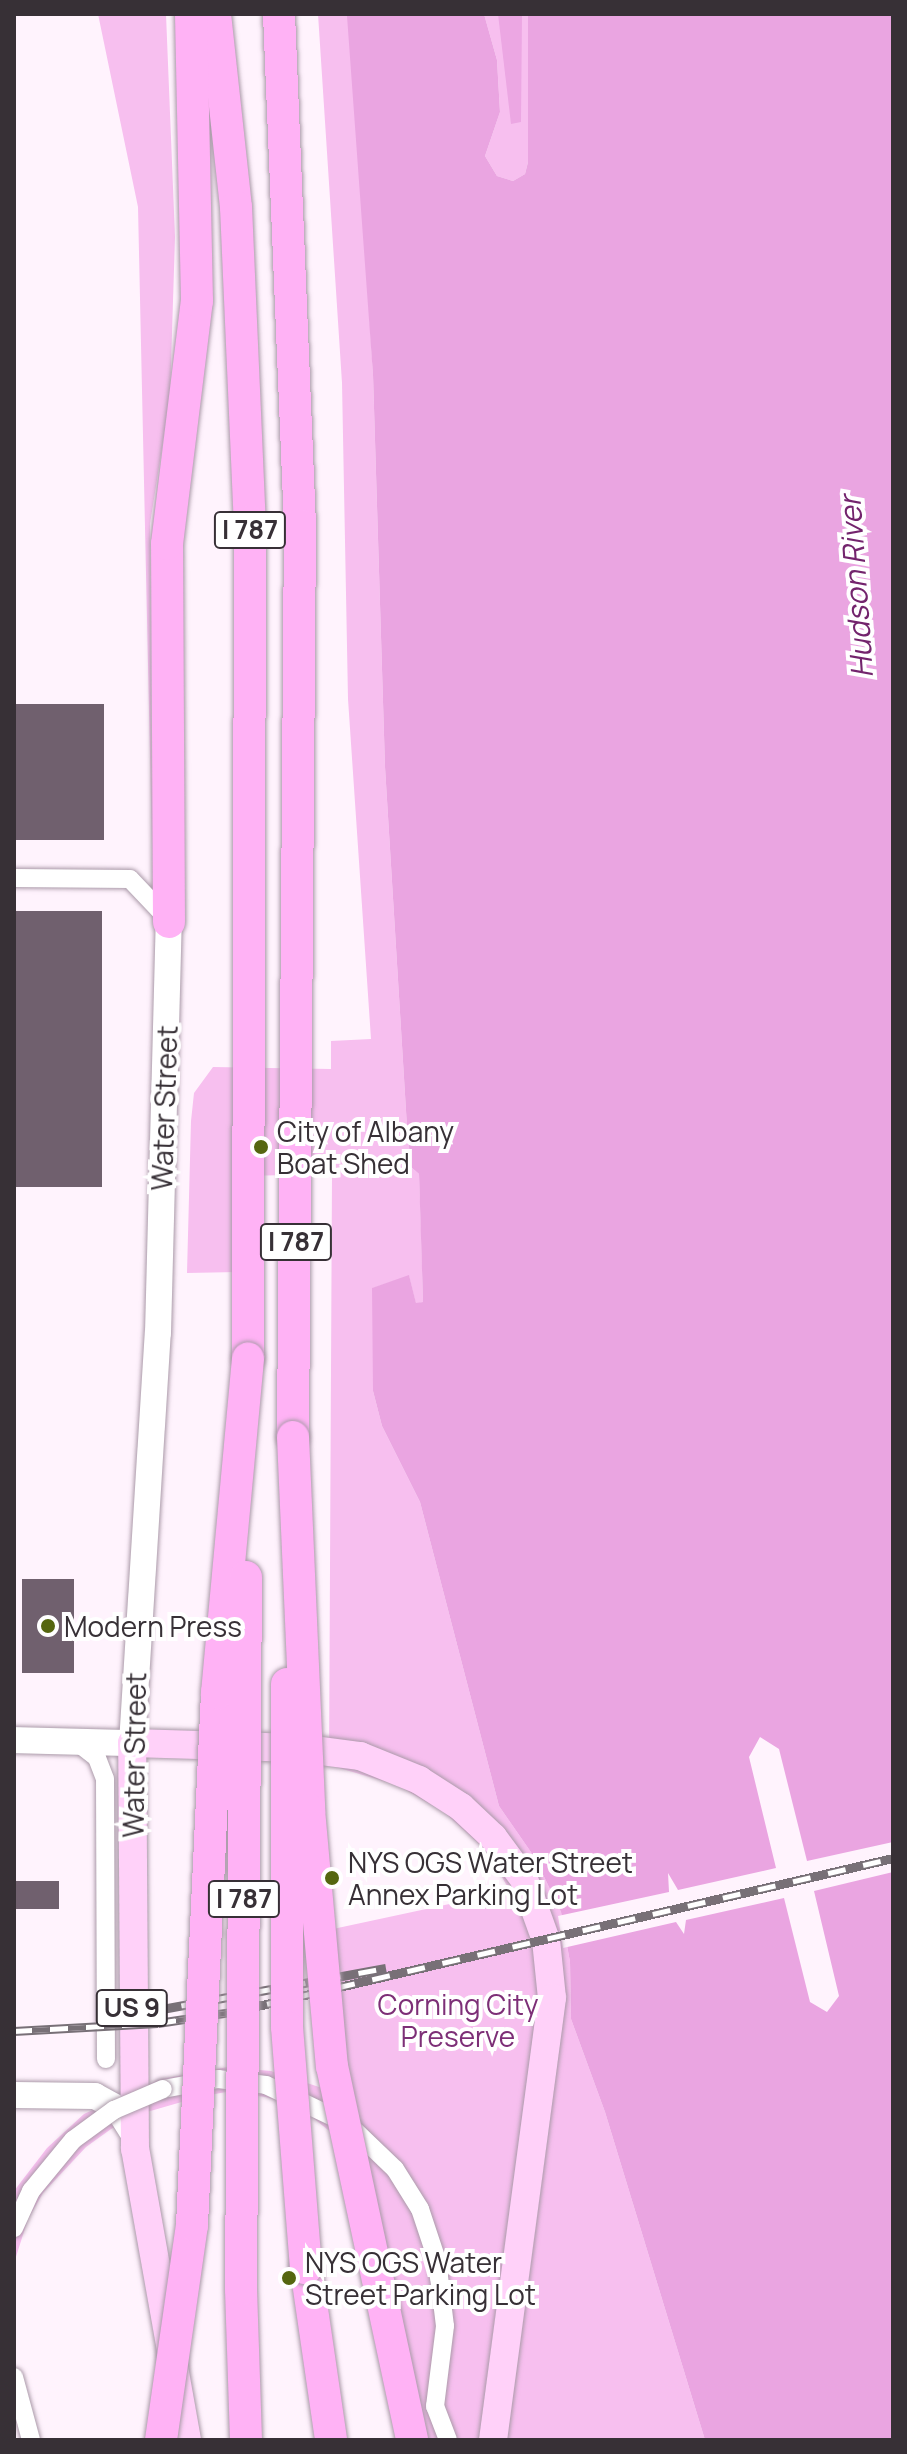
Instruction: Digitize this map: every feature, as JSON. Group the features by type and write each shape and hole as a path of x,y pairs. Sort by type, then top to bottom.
{"highway":[{"path":"169,922 167,544 197,301 191,14"},
{"name":"I 787","path":"215,14 236,207 247,420 248,1358 241,2289 246,2440"},
{"name":"I 787","path":"265,14 280,86 299,415 298,1047 286,1729 287,2027 306,2268 331,2440"},
{"path":"279,14 280,86"},
{"path":"177,2433 192,2225 217,1693 248,1358"},
{"path":"293,1437 309,1810 332,2066 412,2440"}],"main road":[{"path":"132,1743 331,1751 388,1766 449,1798 493,1837 528,1889 549,1955 548,2037 493,2440"},
{"name":"Water Street","path":"132,1743 135,2149 177,2433"}],"street":[{"path":"14,878 130,879 169,922"},
{"name":"Water Street","path":"132,1743 158,1333 169,922"},
{"path":"14,1740 132,1743"},
{"path":"78,1743 97,1758 105,1779 106,2059"},
{"path":"14,2228 44,2172 73,2140 114,2110 163,2089 237,2079 283,2091 348,2124 395,2169 420,2209 437,2260 445,2326 435,2406 448,2440"},
{"path":"14,2095 95,2096 110,2103 126,2121 135,2149"},
{"path":"14,2377 31,2440"}],"green space":[{"path":"98,14 166,14 175,237 170,397 150,524 152,848 138,207"},
{"name":"Corning City Preserve","path":"318,14 351,14 373,375 385,767 407,1127 411,1167 419,1174 423,1302 416,1304 409,1276 373,1288 373,1391 382,1426 420,1502 499,1806 535,1858 561,1912 570,1962 571,2019 605,2112 705,2440 423,2440 358,2154 302,2109 266,2097 226,2092 199,2097 140,2114 111,2129 86,2147 43,2193 28,2219 14,2263 14,2191 47,2148 84,2114 161,2079 228,2067 271,2071 352,2098 333,1929 510,1891 487,1851 444,1812 397,1785 329,1765 332,1174 238,1176 238,1272 187,1273 194,1093 213,1067 331,1069 331,1041 371,1039 348,699 342,383"},
{"path":"484,14 528,14 528,162 525,174 513,181 497,176 485,156 500,112 497,60"}],"shaded area":[{"path":"498,14 522,14 521,122 511,124"}],"water":[{"name":"Hudson River","path":"484,14 497,60 500,112 485,156 497,176 513,181 525,174 528,162 528,14 893,14 893,2440 705,2440 605,2112 571,2019 570,1962 561,1912 535,1858 499,1806 420,1502 382,1426 373,1391 372,1288 409,1275 416,1303 423,1302 419,1174 411,1167 407,1127 385,767 373,375 347,16"}],"pier":[{"path":"760,1737 779,1749 807,1861 893,1842 893,1872 814,1891 839,1996 827,2012 810,2002 784,1898 686,1920 684,1934 676,1922 563,1948 558,1916 669,1892 668,1873 678,1890 776,1868 749,1757"}],"building":[{"path":"14,704 104,704 104,840 14,840"},
{"path":"14,911 102,911 102,1187 14,1187"},
{"name":"Modern Press","path":"22,1579 74,1579 74,1673 22,1673"},
{"path":"14,1881 59,1881 59,1909 14,1909"}],"railway":[{"path":"14,2031 158,2023 232,2012 893,1858"},
{"path":"146,2012 386,1968"}],"place":[{"name":"City of Albany Boat Shed","path":"261,1147"},
{"name":"Modern Press","path":"48,1626"},
{"name":"NYS OGS Water Street Annex Parking Lot","path":"332,1878"},
{"name":"NYS OGS Water Street Parking Lot","path":"289,2278"}]}
